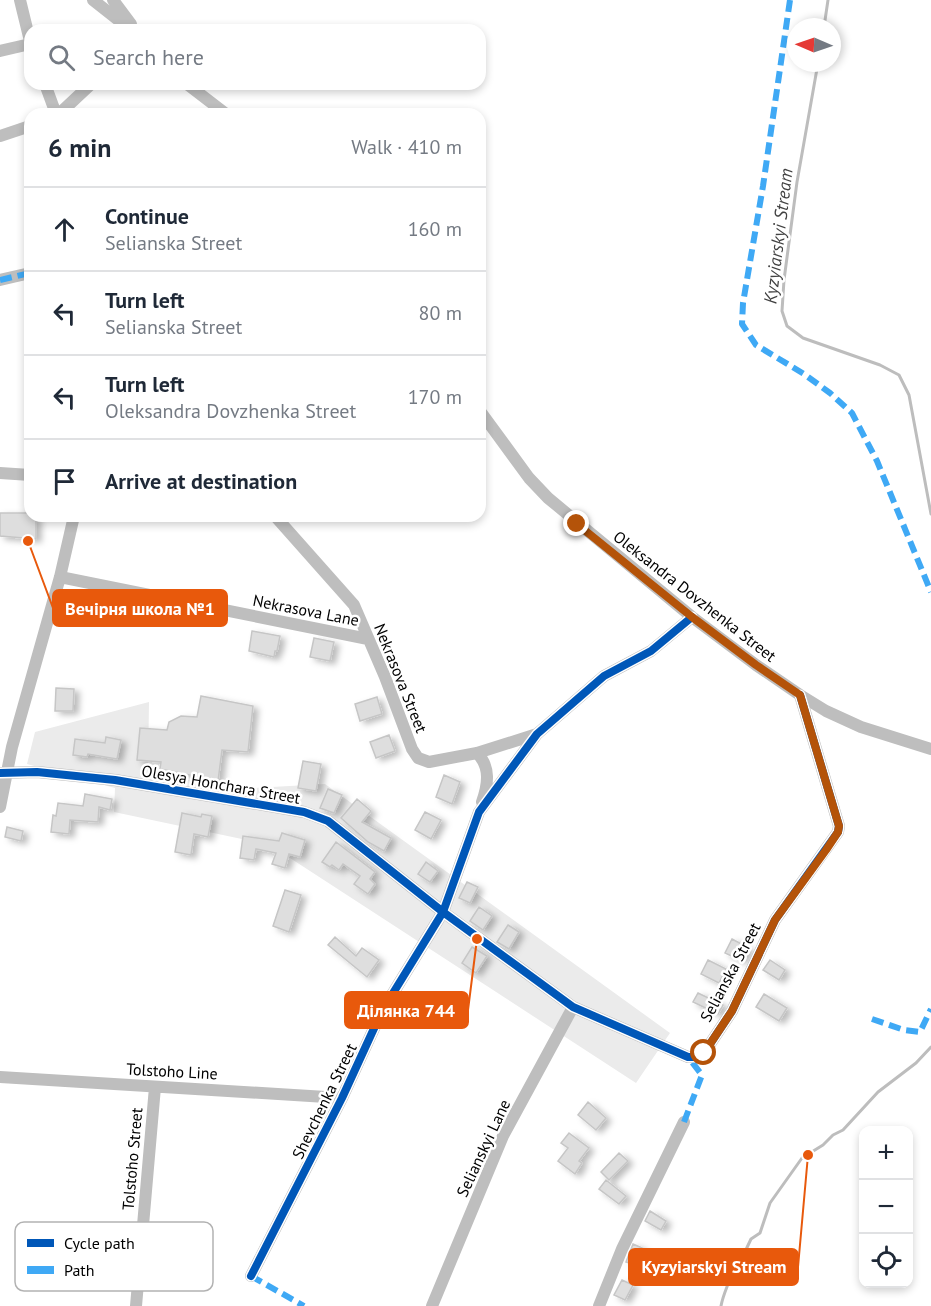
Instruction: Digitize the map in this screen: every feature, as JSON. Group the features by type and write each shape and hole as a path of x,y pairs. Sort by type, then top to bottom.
{"street":[{"path":"20,0 26,24"},
{"path":"93,0 125,24"},
{"path":"113,0 129,24"},
{"path":"0,51 24,45"},
{"path":"48,90 55,108"},
{"path":"65,108 85,90"},
{"path":"196,90 218,108"},
{"path":"0,136 24,128"},
{"path":"0,280 24,274"},
{"name":"Oleksandra Dovzhenka Street","path":"486,419 529,478 548,498 692,617 756,665 826,711 861,727 931,749"},
{"path":"0,473 24,475"},
{"path":"0,807 4,773 60,578 73,522"},
{"name":"Nekrasova Street","path":"280,522 354,605 418,758 429,762 477,753 537,734"},
{"name":"Nekrasova Lane","path":"60,578 368,639"},
{"name":"Shevchenka Street","path":"479,812 537,734 604,676 651,651 692,617"},
{"name":"Selianska Street","path":"688,1057 704,1053 732,1011 775,920 838,832 839,826 800,695"},
{"name":"Shevchenka Street","path":"251,1276 342,1098 382,1011 443,912 479,812 487,779 483,760 477,753"},
{"name":"Olesya Honchara Street","path":"4,773 37,772 114,780 304,812 328,821 443,912 573,1008 688,1057"},
{"name":"Selianskyi Lane","path":"432,1306 503,1136 573,1008"},
{"name":"Tolstoho Line","path":"0,1077 342,1098"},
{"name":"Tolstoho Street","path":"143,1222 155,1087"},
{"path":"599,1306 622,1249 684,1122"},
{"name":"Tolstoho Street","path":"136,1306 137,1291"}],"shaded area":[{"path":"149,702 148,772 234,789 325,784 670,1033 636,1083 270,845 114,812 115,788 27,764 35,732"}],"building":[{"path":"0,513 24,513 24,522 36,522 36,539 0,536"},
{"path":"252,631 280,636 274,657 249,651"},
{"path":"314,638 334,642 330,661 310,657"},
{"path":"56,688 74,689 73,711 55,711"},
{"path":"201,696 253,706 248,752 222,750 218,781 160,769 161,762 137,760 140,728 167,730 169,722 181,716 197,717"},
{"path":"377,697 382,714 360,721 355,704"},
{"path":"389,735 395,751 376,758 370,742"},
{"path":"106,737 121,740 117,759 88,754 87,757 73,755 75,739 105,743"},
{"path":"303,761 321,764 316,791 298,788"},
{"path":"444,775 460,782 452,804 436,797"},
{"path":"328,789 342,795 334,813 320,808"},
{"path":"85,794 112,799 110,810 99,807 98,822 70,820 69,834 51,832 53,815 56,816 58,803 83,806"},
{"path":"357,799 371,811 362,822 391,838 384,851 368,842 341,818"},
{"path":"425,812 441,820 431,839 415,830"},
{"path":"182,813 201,817 202,814 212,816 208,837 194,834 191,855 175,852"},
{"path":"7,827 23,831 21,841 5,837"},
{"path":"282,833 305,840 300,857 289,854 285,868 272,864 276,853 256,849 254,860 240,858 243,836 279,841"},
{"path":"336,842 375,872 370,879 375,884 368,894 354,884 360,876 343,864 339,870 322,862"},
{"path":"426,862 438,871 430,882 418,874"},
{"path":"467,882 478,887 470,903 459,898"},
{"path":"285,890 301,895 289,932 273,926"},
{"path":"479,907 492,916 483,930 470,921"},
{"path":"508,925 519,932 509,949 497,942"},
{"path":"335,937 356,956 362,948 379,960 367,977 328,945"},
{"path":"732,939 749,948 742,961 725,953"},
{"path":"472,947 487,956 476,973 462,963"},
{"path":"708,960 726,969 719,983 701,974"},
{"path":"770,960 785,970 779,980 763,970"},
{"path":"698,993 723,1005 718,1014 693,1002"},
{"path":"764,994 787,1008 779,1021 756,1007"},
{"path":"588,1102 606,1118 596,1130 578,1115"},
{"path":"569,1133 589,1148 579,1161 582,1163 575,1174 558,1161 568,1148 561,1143"},
{"path":"619,1153 628,1161 609,1180 601,1172"},
{"path":"606,1180 626,1196 619,1204 599,1189"},
{"path":"650,1211 666,1221 661,1230 645,1221"},
{"path":"633,1244 642,1248 636,1265 626,1262"},
{"path":"622,1280 633,1285 625,1300 614,1295"}],"waterway":[{"name":"Kyzyiarskyi Stream","path":"825,18 828,0"},
{"name":"Kyzyiarskyi Stream","path":"816,72 797,182 782,311 787,326 803,338 880,365 899,375 909,395 931,514"},
{"name":"Kyzyiarskyi Stream","path":"721,1306 732,1273 733,1261 743,1256 751,1239 760,1233 770,1203 802,1158 843,1130 878,1092 916,1063 931,1047"}],"marked path":[{"path":"790,0 763,186 743,303 742,324 756,345 804,374 852,413 877,461 931,592"},
{"path":"0,280 24,274"},
{"path":"872,1019 904,1030 920,1032 931,1009"},
{"path":"684,1122 702,1075 688,1057"},
{"path":"251,1276 304,1306"}],"cycle path":[{"path":"251,1276 342,1098 382,1011 443,912 479,812 537,734 604,676 651,651 692,617"},
{"path":"0,773 37,772 115,780 304,812 328,821 443,912 573,1007 688,1057 695,1057 704,1053 732,1011 775,920 838,832 839,826 800,695"}],"place":[{"name":"Вечірня школа №1","path":"28,541"},
{"name":"Ділянка 744","path":"477,939"},
{"name":"Kyzyiarskyi Stream","path":"808,1155"}],"route":[{"path":"577,524 692,617 800,695 839,826 838,832 826,850 775,920 732,1011 704,1053"}]}
